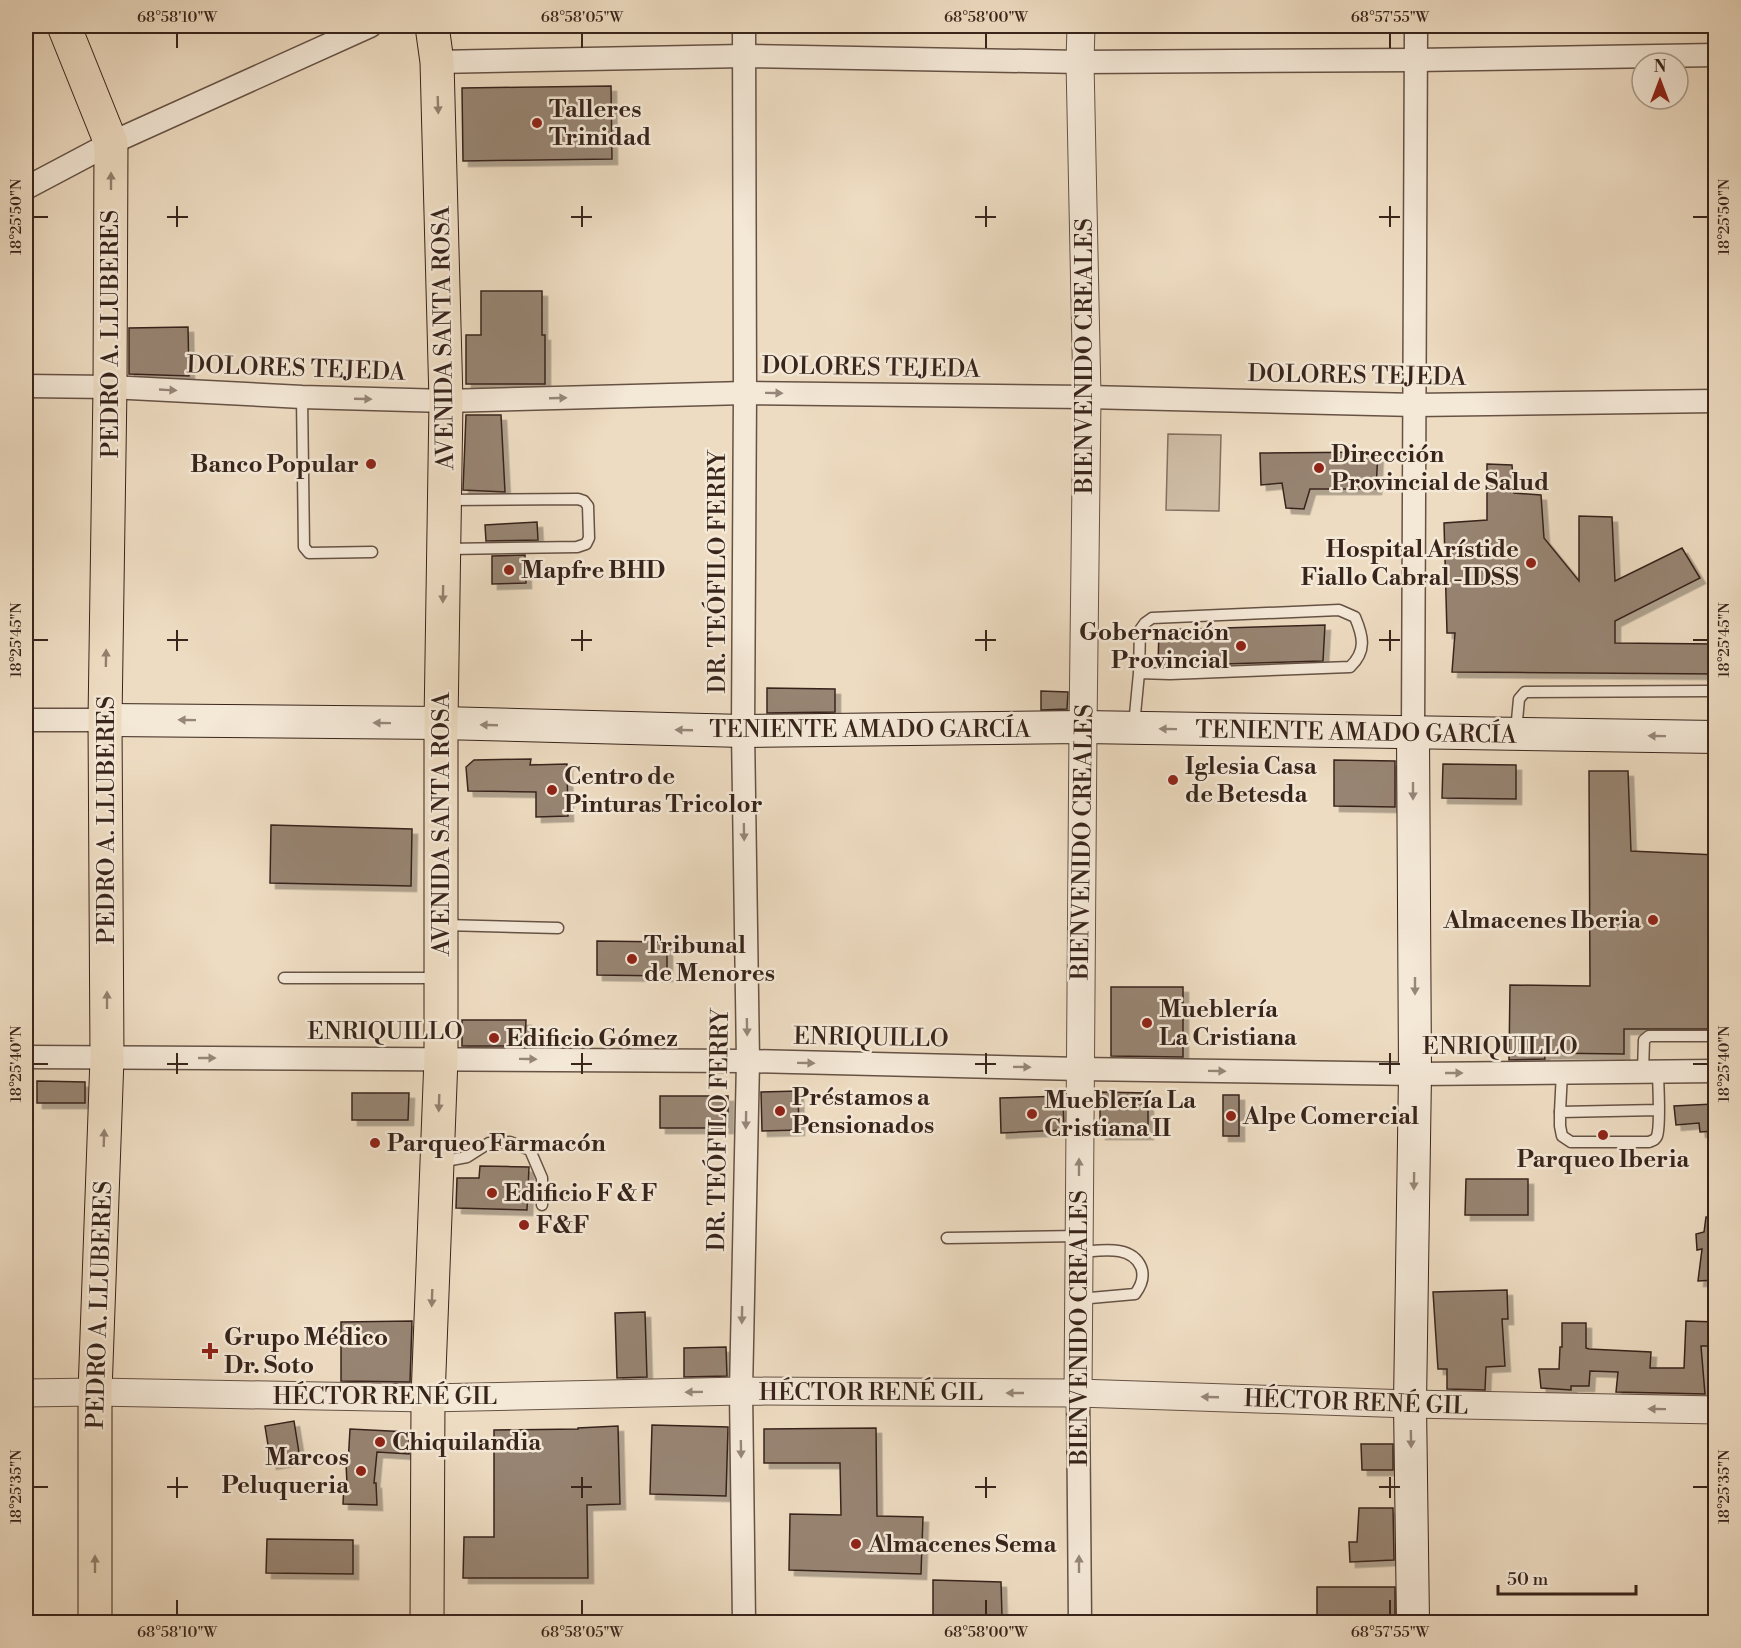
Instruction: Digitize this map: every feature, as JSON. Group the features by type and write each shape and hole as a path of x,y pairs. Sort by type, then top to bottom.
{"main road":[{"name":"PEDRO A. LLUBERES","path":"64,26 111,143 105,720 107,1058 95,1392 95,1623"},
{"name":"AVENIDA SANTA ROSA","path":"427,1623 428,1398 441,1058 441,723 446,401 436,62 432,26"},
{"name":"TENIENTE AMADO GARCÍA","path":"105,720 441,723 743,732 1083,727 1716,737"},
{"path":"1413,733 1415,1074 1410,1404 1413,1623"}],"street":[{"path":"26,188 111,143 370,26"},
{"name":"DR. TEÓFILO FERRY","path":"744,26 743,732 748,1061 741,1391 744,1623"},
{"name":"BIENVENIDO CREALES","path":"1080,1623 1078,1299 1087,397 1081,26"},
{"path":"1413,733 1416,26"},
{"path":"436,62 744,56 1080,62 1716,55"},
{"name":"DOLORES TEJEDA","path":"26,386 110,387 302,397 446,401 745,393 1087,397 1415,405 1716,401"},
{"name":"TENIENTE AMADO GARCÍA","path":"26,720 105,720"},
{"name":"ENRIQUILLO","path":"26,1057 748,1061 1415,1074 1716,1071"},
{"name":"HÉCTOR RENÉ GIL","path":"26,1393 95,1392 428,1398 741,1391 1078,1393 1410,1404 1716,1410"}],"lane":[{"path":"302,397 304,547 309,552 372,552"},
{"path":"444,500 578,499 584,501 588,507 589,538 586,544 577,547 444,549"},
{"path":"1134,728 1140,630 1144,623 1152,618 1339,610 1355,616 1360,628 1362,651 1350,667 1170,674 1139,673"},
{"path":"1516,734 1519,699 1525,692 1707,691"},
{"path":"441,925 558,927"},
{"path":"284,978 441,978"},
{"path":"1562,1072 1560,1126 1562,1136 1571,1142 1649,1142 1657,1136 1658,1110 1644,1040 1649,1036 1716,1036"},
{"path":"1560,1112 1658,1110"},
{"path":"437,1162 467,1157 489,1143 510,1142 530,1150 542,1178 543,1205"},
{"path":"947,1239 1079,1244 1130,1253 1138,1260 1143,1272 1141,1286 1135,1294 1078,1299"}],"shaded area":[{"path":"1168,434 1221,435 1219,511 1166,510"}],"building":[{"name":"Talleres Trinidad","path":"611,86 612,159 463,161 462,88"},
{"path":"481,291 542,291 545,384 466,384 466,335 481,335"},
{"path":"188,327 189,376 129,374 129,328"},
{"path":"466,415 501,415 505,492 463,490"},
{"name":"Dirección Provincial de Salud","path":"1378,452 1376,489 1310,489 1304,509 1286,508 1282,483 1261,485 1260,453"},
{"name":"Hospital Arístide Fiallo Cabral -IDSS","path":"1487,464 1512,465 1514,493 1541,495 1544,538 1579,581 1579,516 1612,517 1615,581 1682,548 1700,578 1615,621 1615,643 1716,644 1716,674 1452,672 1455,633 1447,633 1444,523 1487,520"},
{"path":"537,522 538,540 486,541 485,525"},
{"name":"Mapfre BHD","path":"525,555 526,583 492,584 492,556"},
{"name":"Gobernación Provincial","path":"1325,625 1323,661 1158,666 1159,630"},
{"path":"767,688 835,689 835,712 767,713"},
{"path":"1041,691 1068,692 1067,709 1041,710"},
{"path":"531,759 530,765 567,764 568,816 536,817 536,792 468,791 466,767 474,760"},
{"path":"1334,760 1395,761 1395,807 1334,806"},
{"path":"1443,764 1516,765 1516,799 1442,798"},
{"name":"Almacenes Iberia","path":"1589,771 1628,771 1631,851 1716,855 1716,1029 1624,1029 1624,1054 1544,1053 1545,1059 1509,1060 1510,985 1590,986"},
{"path":"271,825 412,829 411,886 270,883"},
{"name":"Tribunal de Menores","path":"597,941 667,942 667,976 597,975"},
{"name":"Mueblería La Cristiana","path":"1111,987 1183,987 1183,1057 1111,1056"},
{"name":"Edificio Gómez","path":"462,1020 526,1020 525,1046 462,1046"},
{"path":"37,1081 85,1082 85,1103 37,1103"},
{"name":"Préstamos a Pensionados","path":"798,1091 799,1130 762,1131 761,1092"},
{"path":"1100,1092 1148,1093 1148,1134 1100,1134"},
{"path":"352,1093 409,1093 408,1120 352,1120"},
{"name":"Alpe Comercial","path":"1223,1095 1239,1095 1239,1136 1223,1136"},
{"path":"660,1096 728,1096 728,1128 660,1128"},
{"name":"Mueblería La Cristiana II","path":"1063,1096 1064,1130 1001,1133 1000,1098"},
{"path":"1713,1104 1715,1131 1700,1132 1699,1123 1676,1125 1674,1106"},
{"name":"Edificio F & F","path":"480,1166 529,1167 527,1210 456,1208 457,1178 479,1178"},
{"path":"1466,1179 1528,1179 1528,1215 1465,1215"},
{"path":"1706,1217 1716,1217 1716,1280 1698,1281 1702,1249 1697,1250 1696,1234 1704,1232"},
{"path":"1507,1290 1508,1319 1502,1319 1505,1366 1486,1367 1485,1390 1447,1389 1447,1369 1438,1369 1433,1292"},
{"path":"645,1312 647,1377 617,1378 615,1313"},
{"path":"412,1321 410,1382 341,1381 341,1322"},
{"path":"1686,1321 1716,1322 1716,1346 1701,1346 1705,1394 1616,1392 1618,1372 1590,1371 1589,1386 1571,1386 1571,1390 1541,1388 1539,1369 1559,1369 1562,1323 1586,1323 1586,1348 1651,1352 1650,1368 1684,1368"},
{"path":"726,1347 727,1376 684,1377 684,1348"},
{"path":"294,1421 300,1459 271,1464 265,1426"},
{"path":"652,1425 728,1427 726,1496 650,1494"},
{"path":"618,1426 620,1504 587,1505 588,1578 463,1578 464,1537 494,1537 494,1430"},
{"path":"876,1428 877,1516 923,1517 921,1574 789,1570 790,1514 841,1515 840,1463 764,1463 764,1429"},
{"path":"350,1429 409,1432 409,1454 377,1452 374,1483 376,1483 377,1505 343,1504 344,1483 347,1483 346,1464 348,1464"},
{"path":"1361,1444 1393,1444 1393,1470 1362,1470"},
{"path":"1359,1508 1393,1508 1394,1560 1350,1562 1349,1542 1357,1542"},
{"path":"267,1539 353,1540 353,1574 266,1573"},
{"path":"933,1580 1001,1582 1002,1616 933,1616"},
{"path":"1317,1587 1395,1587 1395,1620 1317,1620"}],"place":[{"name":"Talleres Trinidad","path":"537,123"},
{"name":"Banco Popular","path":"371,464"},
{"name":"Dirección Provincial de Salud","path":"1319,468"},
{"name":"Hospital Arístide Fiallo Cabral -IDSS","path":"1531,563"},
{"name":"Mapfre BHD","path":"509,570"},
{"name":"Gobernación Provincial","path":"1241,646"},
{"name":"Iglesia Casa de Betesda","path":"1173,780"},
{"name":"Centro de Pinturas Tricolor","path":"552,790"},
{"name":"Almacenes Iberia","path":"1653,920"},
{"name":"Tribunal de Menores","path":"632,959"},
{"name":"Mueblería La Cristiana","path":"1147,1023"},
{"name":"Edificio Gómez","path":"494,1038"},
{"name":"Préstamos a Pensionados","path":"780,1111"},
{"name":"Mueblería La Cristiana II","path":"1032,1114"},
{"name":"Alpe Comercial","path":"1231,1116"},
{"name":"Parqueo Iberia","path":"1603,1135"},
{"name":"Parqueo Farmacón","path":"375,1143"},
{"name":"Edificio F & F","path":"492,1193"},
{"name":"F&F","path":"524,1225"},
{"name":"Grupo Médico Dr. Soto","path":"210,1351"},
{"name":"Chiquilandia","path":"380,1442"},
{"name":"Marcos Peluqueria","path":"361,1471"},
{"name":"Almacenes Sema","path":"856,1544"}]}
